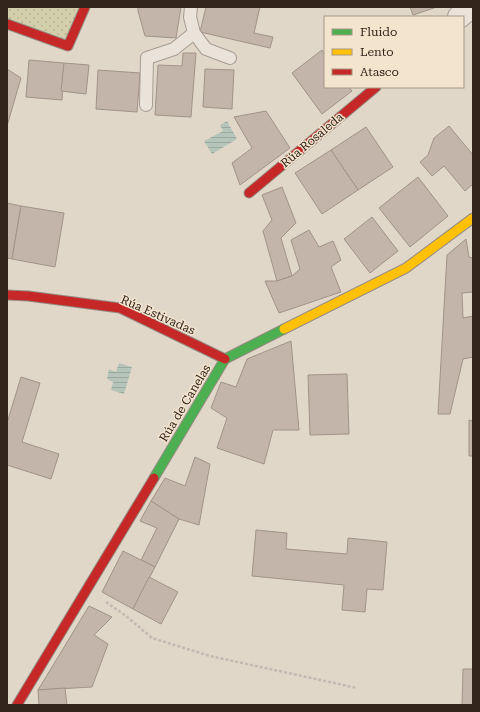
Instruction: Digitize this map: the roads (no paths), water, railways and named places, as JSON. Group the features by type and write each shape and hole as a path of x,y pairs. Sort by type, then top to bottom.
{"street":[{"path":"7,24 68,46 85,7"},
{"path":"460,16 471,7"},
{"name":"Rúa Rosaleda","path":"248,193 375,88"},
{"name":"Rúa de Canelas","path":"18,704 225,359 406,268 473,218"},
{"name":"Rúa Estivadas","path":"7,295 120,308 225,359"}],"lane":[{"path":"191,7 190,17 194,33 206,49 230,58"},
{"path":"146,106 147,58 174,49 194,33"}]}
